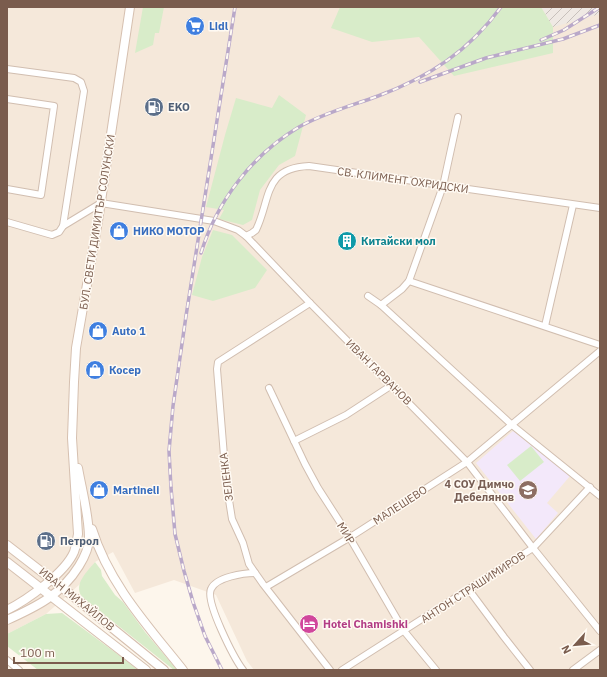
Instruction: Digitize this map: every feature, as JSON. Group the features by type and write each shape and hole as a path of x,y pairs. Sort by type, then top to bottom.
{"main road":[{"name":"БУЛ. СВЕТИ ДИМИТЪР СОЛУНСКИ","path":"7,610 30,597 41,588 68,561 74,552 77,542 78,534 72,438 73,388 76,348 101,203 130,7"},
{"name":"БУЛ. СВЕТИ ДИМИТЪР СОЛУНСКИ","path":"7,620 36,607 63,588 84,558 89,538 86,510 72,438"},
{"path":"86,510 95,539 115,582 141,618 183,670"},
{"name":"ИВАН МИХАЙЛОВ","path":"7,545 51,578 164,670"},
{"name":"ИВАН МИХАЙЛОВ","path":"7,562 146,670"}],"street":[{"path":"7,69 74,78 81,82 84,91 63,226"},
{"path":"7,99 54,106 41,195 7,189"},
{"path":"381,305 409,281 443,186 458,117"},
{"name":"СВ. КЛИМЕНТ ОХРИДСКИ","path":"246,236 256,230 273,182 291,168 309,166 600,208"},
{"path":"7,222 52,235 58,232 63,226 101,203"},
{"name":"ИВАН ГАРВАНОВ","path":"101,203 214,221 238,230 246,236 310,303 468,462 533,548 600,631"},
{"path":"545,326 573,205"},
{"path":"409,281 600,345"},
{"path":"368,296 381,305 512,425 599,494"},
{"name":"ЗЕЛЕНКА","path":"310,303 218,362 217,369 221,435 231,516 243,543 249,564 330,670"},
{"name":"МАЛЕШЕВО","path":"266,588 349,538 468,462 600,351"},
{"path":"294,441 346,415 392,385"},
{"name":"МИР","path":"269,388 318,488 404,630 436,670"},
{"name":"АНТОН СТРАШИМИРОВ","path":"342,670 533,548 590,487"},
{"path":"243,670 225,639 214,613 210,600 210,590 215,584 229,577 247,573 256,573"},
{"path":"469,590 530,670"},
{"path":"573,670 600,650"},
{"path":"7,660 19,670"}],"shaded area":[{"path":"7,7 600,7 600,670 254,670 247,661 216,595 174,580 135,593 113,552 95,562 79,585 46,614 7,634"},
{"path":"541,7 600,7 600,14 553,27"},
{"name":"4 СОУ Димчо Дебелянов","path":"513,431 570,476 547,503 558,513 536,539 476,463"}],"green space":[{"path":"143,7 164,7 159,33 155,33 153,45 135,53"},
{"path":"340,7 541,7 553,27 553,53 454,76 419,37 372,42 331,28"},
{"path":"279,95 306,115 295,156 279,165 260,190 252,220 243,225 219,219 224,210 206,207 236,98 272,108"},
{"path":"213,230 232,235 267,270 255,288 213,301 192,295 202,257"},
{"path":"531,446 544,462 520,481 507,465"},
{"path":"95,562 101,570 102,576 115,595 123,602 145,632 177,670 174,670 82,597 79,587 80,583 82,578"},
{"path":"62,613 138,670 38,670 7,646 7,634 46,614"}],"railway":[{"path":"222,670 205,636 193,602 175,534 169,451 173,406 186,316 235,7"},
{"path":"201,253 216,215 238,181 266,151 282,138 308,122 397,89 431,71 447,61 475,37 489,23 501,7"},
{"path":"541,40 564,30 600,7"},
{"path":"420,82 486,58 563,39 600,25"}],"place":[{"name":"Lidl","path":"195,26"},
{"name":"EKO","path":"154,107"},
{"name":"НИКО МОТОР","path":"119,231"},
{"name":"Китайски мол","path":"347,241"},
{"name":"Auto 1","path":"98,331"},
{"name":"Косер","path":"95,370"},
{"name":"Martineli","path":"99,490"},
{"name":"4 СОУ Димчо Дебелянов","path":"528,490"},
{"name":"Петрол","path":"46,541"},
{"name":"Hotel Chamishki","path":"309,624"}]}
